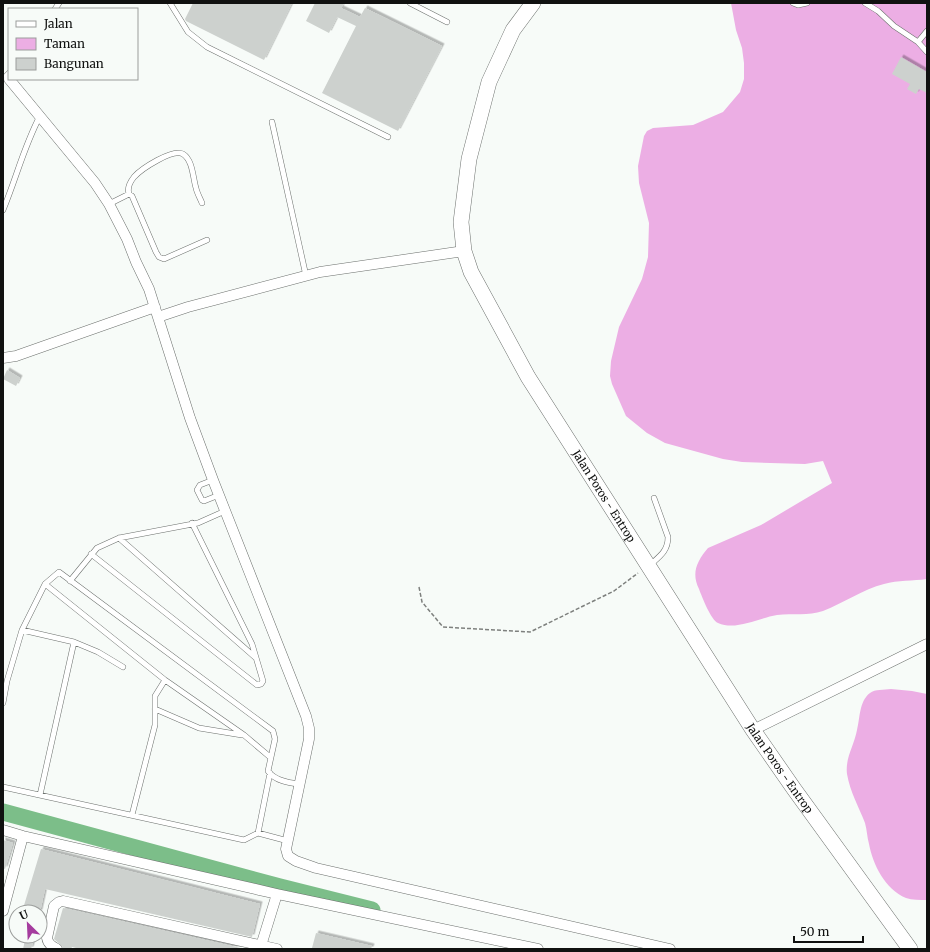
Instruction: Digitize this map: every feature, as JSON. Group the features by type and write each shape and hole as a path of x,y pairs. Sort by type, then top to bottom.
{"main road":[{"name":"Jalan Poros - Entrop","path":"533,3 513,30 489,82 469,159 461,222 464,251 471,272 528,377 753,730 910,949"}],"street":[{"path":"10,80 38,118 96,183 110,204 127,239 149,289 151,311 213,480 306,716 309,728 309,739 297,784 286,849 288,856 296,861 316,868 670,949"},
{"path":"3,358 16,356 151,311 188,307 306,276 366,264 464,251"},
{"path":"753,730 927,644"},
{"path":"3,830 23,836 277,894 538,949"},
{"path":"3,910 6,888 23,836"},
{"path":"261,947 277,894"},
{"path":"57,949 51,946 47,938 54,906 58,902 63,901 261,947 277,949"}],"lane":[{"path":"170,3 188,32 207,47 388,137"},
{"path":"410,3 447,22"},
{"path":"793,3 798,5 807,3"},
{"path":"865,3 878,11 894,26 918,42 927,52"},
{"path":"918,42 927,31"},
{"path":"3,210 38,118"},
{"path":"272,122 306,276"},
{"path":"202,203 196,188 194,174 187,157 182,153 177,152 171,154 139,172 129,185 129,194 133,198 159,257 164,259 207,240"},
{"path":"110,204 129,194"},
{"path":"213,480 200,486 197,490 204,501 219,495"},
{"path":"648,566 663,554 668,544 668,537 654,498"},
{"path":"70,581 97,548 119,538 198,523 225,511"},
{"path":"91,554 257,685 261,684 263,681 252,644 192,523"},
{"path":"119,538 256,658"},
{"path":"3,703 7,681 22,630 45,584 59,572 273,731 275,739 270,757 268,771 270,773 258,833"},
{"path":"45,584 164,680 244,735 270,757"},
{"path":"22,630 74,642 98,652 123,667"},
{"path":"40,795 74,642"},
{"path":"132,815 155,725 155,696 164,680"},
{"path":"155,708 199,728 244,735"},
{"path":"270,773 272,776 297,784"},
{"path":"3,787 244,840 258,833 288,841"}],"path":[{"path":"419,587 422,602 443,627 530,632 614,591 633,575 648,566"}],"green space":[{"path":"731,3 927,3 927,579 895,582 876,586 831,608 817,613 777,615 732,626 718,623 712,618 695,578 698,562 708,548 761,525 832,483 823,461 805,464 742,462 723,459 665,443 647,433 626,416 610,376 611,361 619,327 642,279 648,257 649,223 639,183 638,166 644,136 647,131 653,128 693,125 723,112 740,92 744,79 744,63 742,48 736,30"},
{"path":"891,689 927,694 927,900 913,900 906,898 892,889 881,876 871,852 865,823 848,781 848,757 856,736 860,710 866,696 877,690"}],"building":[{"path":"193,3 292,3 264,60 186,21 185,19"},
{"path":"315,3 344,3 341,8 360,17 365,8 442,46 398,131 322,93 356,26 337,17 329,33 306,21"},
{"path":"901,57 927,72 927,93 919,89 916,94 907,89 910,84 892,74"},
{"path":"7,370 20,378 16,386 3,379"},
{"path":"3,840 13,843 5,869 3,868"},
{"path":"41,849 260,904 252,937 45,889 42,904 24,904"},
{"path":"63,908 245,949 80,949 72,947 71,949 63,949 62,946 54,939"},
{"path":"316,933 372,946 371,949 312,948"},
{"path":"24,944 33,944 31,949 23,949"}],"waterway":[{"path":"3,812 280,887 372,910"}]}
